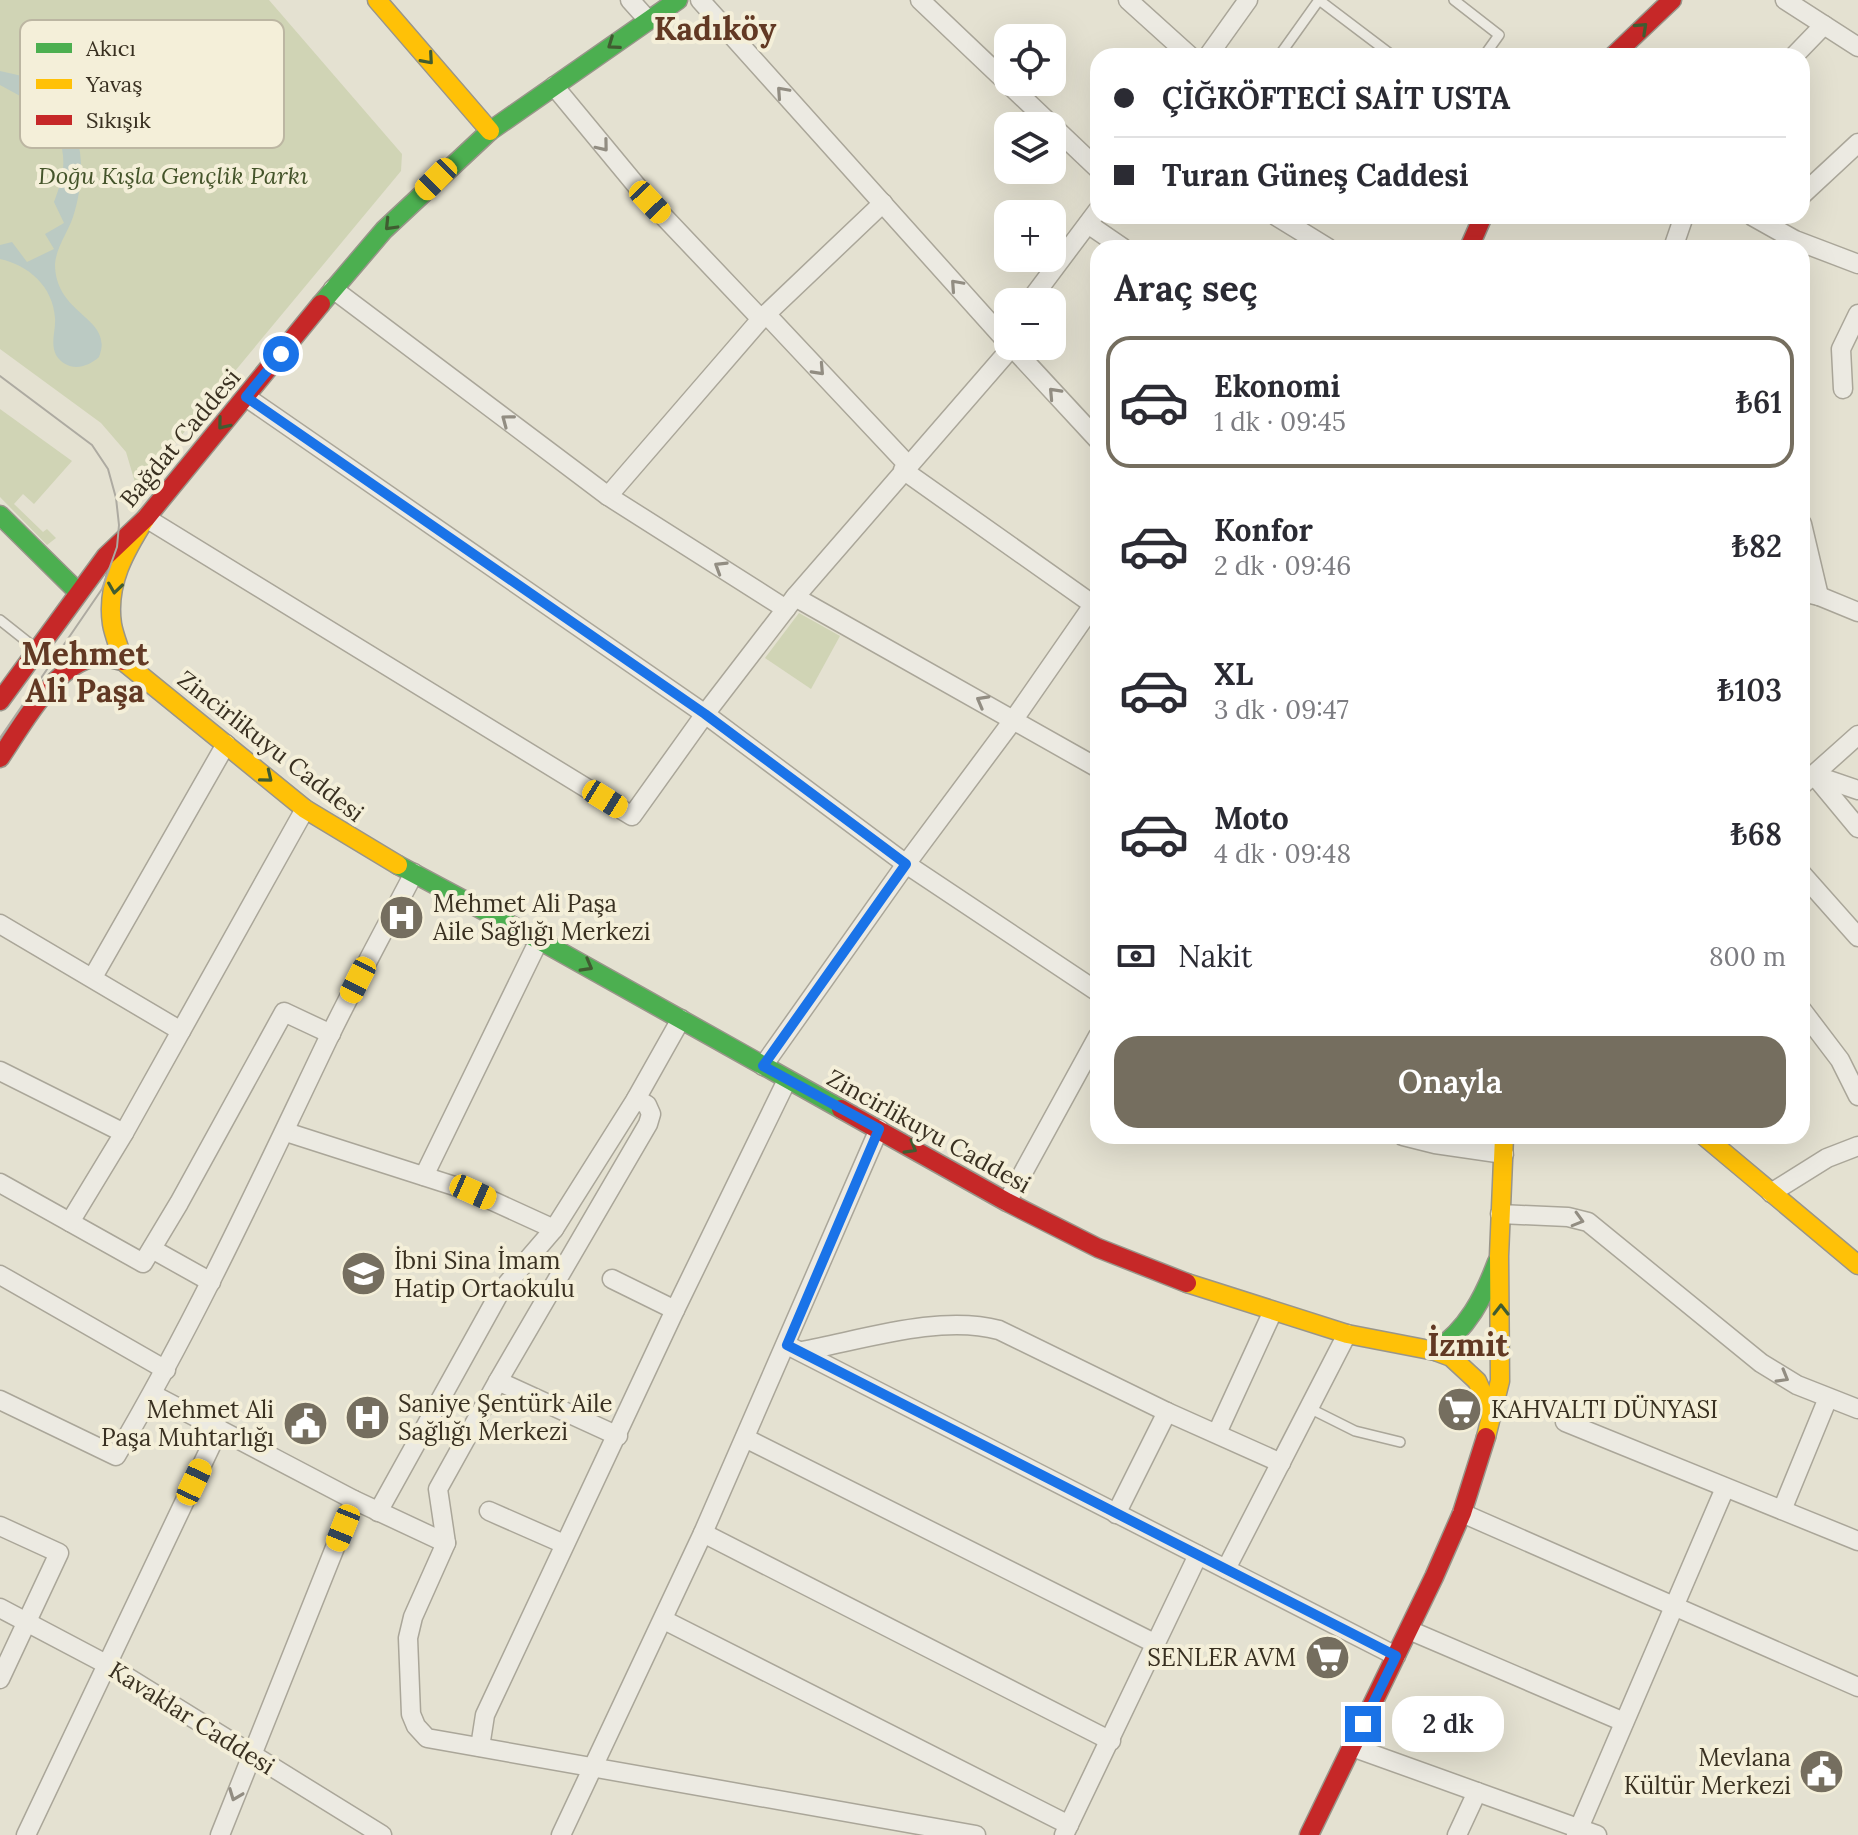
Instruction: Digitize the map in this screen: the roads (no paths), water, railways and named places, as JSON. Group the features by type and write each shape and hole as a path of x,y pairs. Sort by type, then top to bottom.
{"main road":[{"path":"377,0 490,131"},
{"name":"Bağdat Caddesi","path":"3,694 106,556 146,518 384,230 490,131 678,0"},
{"path":"1621,48 1672,0"},
{"path":"0,515 78,592"},
{"path":"0,758 7,736 72,667 97,657 123,661 112,624 113,586 123,554 146,518"},
{"name":"Zincirlikuyu Caddesi","path":"123,661 305,809 366,848 539,940 1007,1202 1098,1248 1168,1276 1347,1334 1435,1351 1451,1357 1470,1372 1484,1393 1492,1415"},
{"path":"1715,1144 1858,1250"},
{"path":"1732,1144 1776,1190 1858,1265"},
{"path":"1309,1835 1462,1513 1492,1415 1500,1369 1499,1256 1504,1145"},
{"path":"1435,1351 1445,1346 1468,1318 1491,1278 1499,1256"}],"street":[{"path":"630,0 648,20"},
{"path":"700,0 994,326"},
{"path":"920,0 1090,161"},
{"path":"1211,48 1248,0"},
{"path":"1792,2 1858,47"},
{"path":"1139,4 1195,48"},
{"path":"1802,48 1824,25"},
{"path":"554,86 650,202 906,467 1090,600"},
{"path":"1810,188 1858,143"},
{"path":"608,496 763,316 883,203"},
{"path":"1040,288 1090,221"},
{"path":"1100,224 1115,240"},
{"path":"1288,224 1311,240"},
{"path":"1776,224 1790,240"},
{"path":"1810,249 1858,264"},
{"path":"333,289 608,496 791,603 1014,719 1090,763"},
{"path":"1843,389 1841,349 1858,314"},
{"path":"146,518 632,816 705,714 791,603 994,358"},
{"path":"1025,360 1090,431"},
{"path":"246,397 705,714 906,864 1090,987"},
{"path":"1810,594 1858,612"},
{"path":"763,1066 1090,612"},
{"path":"1810,778 1858,735"},
{"path":"93,977 226,744"},
{"path":"1810,780 1858,790"},
{"path":"1810,782 1858,828"},
{"path":"70,1222 124,1133 305,809"},
{"path":"0,1400 116,1456 166,1370 211,1282 331,1034 414,873"},
{"path":"1810,883 1858,937"},
{"path":"0,924 181,1031"},
{"path":"424,1176 539,940"},
{"path":"0,1183 143,1263 284,1012 331,1034"},
{"path":"378,1512 500,1292 554,1229 636,1099 681,1019"},
{"path":"1810,1021 1840,1060 1858,1096"},
{"path":"1007,1202 1090,1051"},
{"path":"0,1071 124,1133"},
{"path":"480,1747 485,1715 787,1080"},
{"path":"636,1099 647,1105 651,1114 648,1124 438,1489 446,1543 413,1617 408,1638 411,1714 427,1738 976,1835"},
{"path":"561,1835 664,1620 745,1438 794,1348 879,1129"},
{"path":"286,1132 473,1192 554,1229"},
{"path":"1435,1144 1504,1145"},
{"path":"1776,1190 1827,1158 1858,1146"},
{"path":"1500,1214 1568,1217 1588,1222 1761,1363 1797,1385 1858,1409"},
{"path":"152,1249 211,1282"},
{"path":"0,1275 166,1370"},
{"path":"612,1279 675,1310"},
{"path":"1217,1433 1273,1311"},
{"path":"794,1348 939,1325 977,1324 999,1330 1167,1412 1281,1463"},
{"path":"1226,1569 1347,1334"},
{"path":"794,1348 1396,1656"},
{"path":"498,1381 618,1436"},
{"path":"152,1394 354,1500 446,1543"},
{"path":"1782,1510 1828,1398"},
{"path":"1116,1514 1167,1412"},
{"path":"1565,1422 1858,1541"},
{"path":"26,1835 219,1429"},
{"path":"745,1438 1156,1644"},
{"path":"1352,1747 1584,1833 1624,1722 1725,1488"},
{"path":"220,1835 354,1500"},
{"path":"489,1511 564,1544"},
{"path":"1462,1513 1858,1687"},
{"path":"0,1526 59,1553 0,1679"},
{"path":"703,1533 1111,1741"},
{"path":"664,1620 1066,1830 1198,1555"},
{"name":"Kavaklar Caddesi","path":"0,1608 28,1620 106,1664 382,1835"},
{"path":"1409,1630 1624,1722"},
{"path":"1457,1835 1477,1792"}],"lane":[{"path":"1285,48 1319,0 1382,48"},
{"path":"1454,0 1499,35 1490,48"},
{"path":"0,620 37,649"},
{"path":"1309,1408 1355,1431 1400,1442"}],"tram line":[{"path":"0,376 92,445 108,469 119,525 117,547 102,589 0,738"}],"place":[{"name":"Mehmet Ali Paşa Aile Sağlığı Merkezi","path":"402,917"},
{"name":"İbni Sina İmam Hatip Ortaokulu","path":"363,1274"},
{"name":"KAHVALTI DÜNYASI","path":"1460,1409"},
{"name":"Saniye Şentürk Aile Sağlığı Merkezi","path":"367,1417"},
{"name":"Mehmet Ali Paşa Muhtarlığı","path":"305,1423"},
{"name":"SENLER AVM","path":"1327,1657"},
{"name":"Mevlana Kültür Merkezi","path":"1822,1771"}],"district":[{"name":"Kadıköy","path":"715,28"},
{"name":"Mehmet Ali Paşa","path":"85,672"},
{"name":"İzmit","path":"1468,1344"}],"park label":[{"name":"Doğu Kışla Gençlik Parkı","path":"173,175"}]}
